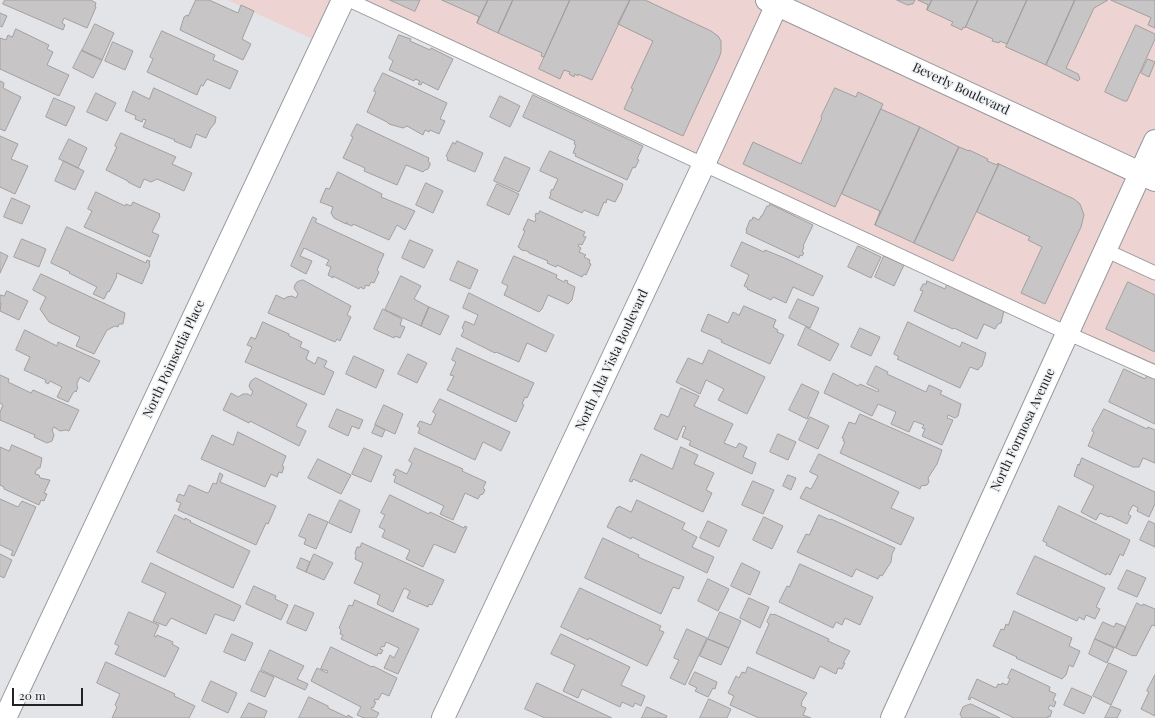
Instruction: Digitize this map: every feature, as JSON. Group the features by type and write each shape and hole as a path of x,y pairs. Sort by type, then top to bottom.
{"street":[{"name":"North Poinsettia Place","path":"5,718 343,0"},
{"name":"North Alta Vista Boulevard","path":"443,718 704,164 774,1"},
{"name":"Beverly Boulevard","path":"774,1 1148,176"},
{"name":"North Formosa Avenue","path":"892,718 1105,250 1148,176 1155,142"}],"lane":[{"path":"349,0 1155,372"},
{"path":"1105,250 1155,273"}],"shaded area":[{"path":"227,0 1155,0 1155,377 336,2 317,41"}],"building":[{"path":"5,0 91,0 96,3 96,7 87,28 64,18 62,23 65,25 63,30 3,4"},
{"path":"196,0 209,0 238,13 241,5 254,11 242,39 251,44 243,60 180,30 184,17 187,15 188,16"},
{"path":"390,0 420,0 415,11"},
{"path":"442,0 488,0 477,23 479,17"},
{"path":"488,0 513,0 498,33 477,23"},
{"path":"513,0 570,0 544,57 541,56 542,53 498,33"},
{"path":"570,0 630,0 592,80 578,74 578,76 575,74 574,77 569,74 570,72 564,70 560,79 539,69"},
{"path":"630,0 645,0 711,31 718,36 721,41 721,52 719,58 683,136 624,109 633,89 631,88 653,41 618,24"},
{"path":"897,0 915,0 913,4 908,5"},
{"path":"918,0 932,0 927,10 928,5"},
{"path":"932,0 978,0 965,28 963,27 962,30 951,25 953,22 927,10"},
{"path":"978,0 1027,0 1007,44 1000,41 999,43 992,41 993,39 966,27"},
{"path":"1027,0 1075,0 1046,65 1006,47"},
{"path":"1075,0 1108,0 1094,8 1066,68 1078,74 1080,79 1078,81 1046,65"},
{"path":"1111,0 1155,0 1155,28 1148,25 1151,18"},
{"path":"0,13 7,16 2,27 0,26"},
{"path":"95,24 114,33 102,60 82,51"},
{"path":"1136,25 1155,34 1155,39 1127,101 1124,101 1105,92"},
{"path":"16,29 49,45 47,49 53,52 47,65 69,75 59,96 0,69 0,38 6,40 8,35 12,37"},
{"path":"162,31 215,55 213,60 238,71 230,89 207,79 203,86 201,85 197,95 147,72 153,59 150,57"},
{"path":"399,35 411,39 410,41 430,50 431,48 453,59 438,90 422,82 421,85 418,84 420,81 415,79 414,81 389,70 393,61 389,58"},
{"path":"113,42 133,51 125,70 105,61"},
{"path":"82,50 102,60 93,78 73,68"},
{"path":"1148,59 1155,62 1149,77 1141,73"},
{"path":"383,73 447,103 440,119 445,121 439,134 430,130 429,132 425,130 423,135 407,126 403,128 389,124 367,112 376,92 374,91"},
{"path":"0,81 4,83 3,88 21,97 5,131 0,129"},
{"path":"154,88 216,117 215,123 210,129 206,138 196,134 191,148 143,127 146,120 143,119 142,122 135,119 136,116 125,111 133,91 149,99"},
{"path":"835,88 856,97 858,92 883,104 835,207 743,164 753,142 801,164"},
{"path":"96,93 116,103 107,121 87,112"},
{"path":"533,95 643,146 637,159 639,160 635,168 633,167 627,180 575,156 576,154 573,153 576,145 574,144 575,141 523,117"},
{"path":"500,96 520,106 510,127 490,117"},
{"path":"54,98 75,107 66,126 46,117"},
{"path":"881,109 920,127 875,225 880,211 842,194"},
{"path":"357,124 429,158 428,161 430,165 428,169 423,172 406,165 397,185 364,171 365,168 343,158 353,137 351,136"},
{"path":"920,127 959,147 914,243 875,225"},
{"path":"121,133 176,157 172,164 192,173 184,191 157,179 151,182 144,179 140,188 106,170 117,147 115,146"},
{"path":"0,136 18,144 11,159 28,166 15,194 0,187"},
{"path":"69,139 87,148 78,168 59,159"},
{"path":"457,141 483,153 475,172 447,160 448,158 446,156 453,142 455,144"},
{"path":"959,147 988,159 987,161 997,165 998,163 999,164 953,261 914,243"},
{"path":"550,151 623,184 615,202 607,199 606,203 604,202 598,216 584,210 582,213 549,198 550,193 558,179 540,171"},
{"path":"505,157 530,168 519,192 494,181"},
{"path":"64,161 84,171 75,190 55,181"},
{"path":"999,164 1074,199 1080,204 1084,215 1081,227 1045,304 1021,293 1042,247 1028,240 1030,237 977,212"},
{"path":"338,172 382,194 381,197 415,211 405,230 397,225 389,240 353,224 352,226 347,224 347,222 346,224 334,218 331,213 333,207 320,202 326,188 329,189"},
{"path":"426,183 443,191 433,213 416,205"},
{"path":"497,184 519,194 509,215 487,205"},
{"path":"96,192 125,206 126,204 131,206 133,202 160,214 152,232 159,235 150,257 84,227 92,211 88,209"},
{"path":"12,198 30,206 22,224 4,217"},
{"path":"770,204 813,225 803,246 802,252 804,253 802,256 800,255 799,258 746,233 750,220 752,220 753,217 759,220 767,206"},
{"path":"540,211 585,232 583,236 586,237 582,245 579,244 578,246 581,248 579,252 586,255 584,257 590,260 589,263 591,264 586,275 584,274 582,277 557,265 556,267 547,263 548,261 518,247 525,231 523,230 528,219 535,222 536,213 538,214"},
{"path":"313,217 317,219 315,222 384,254 377,270 379,272 374,283 371,282 369,286 366,285 364,289 360,287 359,289 333,276 333,278 328,275 331,267 326,265 329,260 304,248 300,256 312,261 306,274 291,266"},
{"path":"67,227 146,263 147,260 150,261 150,265 142,284 117,273 109,292 108,291 104,299 93,294 97,287 51,263"},
{"path":"22,239 46,249 39,267 14,257"},
{"path":"410,240 433,250 424,268 402,258"},
{"path":"742,242 764,252 765,250 787,259 823,276 813,296 793,287 786,303 773,297 771,300 747,289 748,288 744,286 749,275 731,266"},
{"path":"858,246 881,257 871,278 848,267"},
{"path":"0,252 8,256 0,273"},
{"path":"514,256 557,275 556,278 564,282 565,280 568,281 567,283 575,287 572,300 568,304 548,295 542,309 539,312 504,295 508,286 502,283"},
{"path":"884,256 904,265 894,286 875,277"},
{"path":"458,261 478,270 470,289 450,280"},
{"path":"41,274 125,313 123,324 119,324 118,327 115,326 107,330 94,354 76,346 80,337 49,322 40,309 46,297 33,290"},
{"path":"401,276 421,286 414,299 429,307 421,326 385,310"},
{"path":"303,280 351,306 347,315 351,317 340,341 337,339 335,342 268,313 276,295 284,299 292,296 296,298 298,294 294,288 295,285 297,282"},
{"path":"927,281 945,289 947,284 1004,311 1001,323 998,324 995,329 984,324 977,339 914,311 923,291 920,290 923,284 926,284"},
{"path":"1128,282 1155,295 1155,352 1106,329"},
{"path":"7,291 28,301 19,320 0,311 0,295 4,296"},
{"path":"469,293 554,335 546,352 527,343 519,362 496,352 495,353 461,336 464,330 462,328 465,321 474,325 478,315 463,308"},
{"path":"798,299 819,308 810,328 789,318"},
{"path":"744,306 776,320 773,327 778,330 777,332 784,335 770,364 721,342 722,340 701,331 708,314 728,323 733,312 739,315"},
{"path":"429,307 449,316 440,335 421,326"},
{"path":"383,309 402,319 400,325 405,327 400,338 395,336 394,338 374,329"},
{"path":"263,322 302,342 300,347 309,351 306,359 315,364 318,357 327,361 324,367 334,372 324,395 245,362 252,347 247,345 251,337 255,339"},
{"path":"908,322 960,347 962,342 986,353 982,366 978,370 970,367 960,388 897,359 899,357 894,354"},
{"path":"806,327 839,344 830,361 798,345"},
{"path":"860,328 880,337 871,356 851,347"},
{"path":"25,330 57,346 58,342 100,361 89,382 80,377 77,383 78,387 76,392 75,391 73,393 68,402 57,397 62,387 50,381 48,384 45,382 46,380 24,370 30,357 16,350"},
{"path":"457,348 534,383 527,398 525,397 522,404 524,405 516,422 447,390 454,376 450,375 456,362 452,360"},
{"path":"709,350 765,377 747,414 718,400 724,389 706,380 700,394 676,382 688,358 702,364"},
{"path":"408,354 427,363 417,383 398,374"},
{"path":"354,356 384,370 376,388 346,374"},
{"path":"876,366 888,372 887,374 926,392 929,385 942,391 940,394 961,404 958,416 955,418 948,415 947,418 953,420 942,445 922,436 925,429 922,428 924,425 914,421 909,432 891,424 896,412 878,404 872,416 824,393 833,373 858,386 860,384 878,392 879,390 867,384"},
{"path":"1124,369 1145,379 1147,375 1155,379 1155,424 1109,402"},
{"path":"0,375 9,379 8,382 31,393 33,390 79,410 69,431 60,431 54,427 52,430 54,435 52,441 47,443 34,437 35,435 0,420 0,412 3,405 0,403"},
{"path":"256,378 307,404 296,426 306,431 299,446 250,421 249,423 223,410 231,393 238,397 243,394 248,394 251,396 253,391 249,386 251,381"},
{"path":"802,384 819,392 807,419 789,410"},
{"path":"681,388 699,396 694,406 733,424 724,443 736,448 739,443 747,447 743,457 756,463 752,474 689,445 691,441 682,437 686,427 683,426 677,440 654,429 661,414 668,417"},
{"path":"440,399 510,432 501,451 483,442 475,460 418,433 420,428 417,426 420,421 431,425 436,414 433,412"},
{"path":"384,405 403,414 395,434 375,425"},
{"path":"337,409 363,420 359,429 352,426 348,436 329,427"},
{"path":"1104,409 1147,429 1148,427 1155,430 1155,463 1143,458 1139,467 1133,467 1088,446 1094,432 1092,431"},
{"path":"860,414 942,450 937,464 928,478 929,482 927,485 921,486 920,489 840,453 845,442 842,438 849,422 855,424"},
{"path":"810,417 829,426 818,449 799,440"},
{"path":"376,425 385,430 382,437 372,433"},
{"path":"238,432 286,456 282,466 284,467 282,473 279,472 277,477 271,474 265,487 201,459 212,435 233,445"},
{"path":"778,434 796,442 788,460 770,452"},
{"path":"12,445 42,458 40,468 36,470 35,474 39,475 40,478 50,480 44,493 47,494 44,501 41,500 39,505 4,489 4,487 0,485 0,447 9,451"},
{"path":"681,447 698,455 694,464 714,473 706,490 712,493 703,512 633,479 632,482 629,481 641,454 672,469"},
{"path":"364,448 382,456 371,482 352,474"},
{"path":"415,448 463,469 462,471 486,482 483,488 485,490 483,494 480,495 478,499 465,493 453,520 440,514 444,506 394,482 396,476 393,475 396,469 407,474 412,463 409,461"},
{"path":"819,454 899,492 891,508 914,518 901,545 800,498 806,487 811,489 818,476 810,472"},
{"path":"1082,458 1155,492 1155,504 1149,517 1137,511 1138,508 1133,505 1128,514 1131,516 1127,524 1100,513 1096,520 1081,512 1094,486 1074,476 1078,464 1079,465"},
{"path":"318,459 351,475 341,494 308,478"},
{"path":"220,473 223,475 220,482 276,506 256,545 178,510 181,503 176,501 179,494 184,496 189,485 207,493 209,492 213,483 216,484"},
{"path":"788,475 796,478 791,490 783,486"},
{"path":"753,481 774,490 763,514 742,505"},
{"path":"390,495 429,514 430,512 464,528 465,526 467,527 455,553 434,544 423,567 406,559 410,550 382,537 385,530 379,527 385,515 381,513"},
{"path":"0,499 18,507 22,501 36,507 14,556 11,555 13,551 0,545"},
{"path":"340,500 360,510 351,533 329,523"},
{"path":"637,500 685,523 682,529 697,537 692,547 714,557 707,573 632,537 631,539 607,527 617,507 618,508 619,506 631,512"},
{"path":"1059,506 1130,540 1123,556 1120,554 1110,575 1107,573 1106,575 1046,545 1047,543 1043,541"},
{"path":"309,514 328,522 316,549 304,544 306,539 299,536"},
{"path":"175,515 185,520 185,518 191,521 190,522 250,551 233,588 157,552"},
{"path":"819,515 895,548 892,554 891,562 882,576 880,575 878,579 856,569 852,577 797,552 806,534 809,535"},
{"path":"764,517 783,526 772,549 753,540"},
{"path":"708,521 727,530 719,547 700,538"},
{"path":"1149,521 1155,524 1155,547 1140,540"},
{"path":"603,538 639,555 638,557 684,577 679,589 673,587 661,614 585,578"},
{"path":"362,543 444,580 432,605 429,604 428,607 407,598 410,591 404,588 393,612 377,604 380,595 354,583 363,563 355,559 355,553 357,547 360,547"},
{"path":"0,554 12,560 4,578 0,576"},
{"path":"314,554 333,563 324,580 306,572"},
{"path":"1035,556 1105,588 1096,607 1100,609 1095,619 1086,615 1084,620 1079,617 1077,621 1017,594"},
{"path":"301,558 310,562 306,572 297,568"},
{"path":"151,563 241,606 234,621 215,614 206,634 171,618 166,626 153,621 166,593 142,582"},
{"path":"742,563 760,572 750,595 731,586"},
{"path":"800,564 873,597 860,625 845,618 842,625 836,622 833,628 779,602 787,586 789,587"},
{"path":"1127,570 1146,578 1137,597 1118,589"},
{"path":"708,579 729,589 718,611 698,601"},
{"path":"254,586 276,596 275,599 288,605 281,620 246,604"},
{"path":"580,588 661,626 659,630 664,632 647,666 589,638 588,640 561,627"},
{"path":"749,598 769,607 760,628 740,618"},
{"path":"355,600 419,629 398,674 384,668 390,655 394,658 399,648 386,642 384,647 382,646 380,649 383,650 381,654 378,653 377,656 341,639 343,635 340,634 341,630 339,628 349,605 352,606"},
{"path":"1137,603 1142,606 1143,604 1155,609 1155,626 1152,625 1136,656 1133,656 1116,648"},
{"path":"295,605 314,613 306,631 287,623"},
{"path":"1014,611 1072,638 1069,646 1080,651 1073,667 1069,665 1066,675 1062,679 993,646 1001,629 1004,630 1006,624 1008,625"},
{"path":"129,612 159,625 154,636 156,637 157,635 173,642 172,644 179,648 165,677 115,654 119,646 115,644"},
{"path":"720,612 741,621 729,648 708,639"},
{"path":"771,614 829,639 828,641 850,651 843,663 845,663 842,669 838,668 836,674 820,666 814,679 756,653 769,624 767,622"},
{"path":"1103,622 1114,627 1116,623 1126,627 1116,648 1095,639"},
{"path":"687,629 707,638 685,685 670,678 679,660 674,658"},
{"path":"232,634 253,643 245,661 224,652"},
{"path":"561,634 630,667 621,685 645,696 641,706 635,703 633,707 622,702 620,707 582,689 578,698 563,691 575,665 551,654"},
{"path":"708,639 729,648 721,665 700,656"},
{"path":"1095,639 1114,648 1107,663 1089,654"},
{"path":"331,647 397,678 389,696 382,693 378,700 375,699 374,702 376,702 371,709 379,713 376,718 364,718 357,715 361,707 311,681 317,668 327,673 328,671 321,669"},
{"path":"270,650 304,666 297,679 308,684 305,690 261,670"},
{"path":"106,662 175,694 174,696 195,706 189,718 112,718 117,707 115,705 120,694 97,683"},
{"path":"1109,663 1127,671 1111,705 1093,696"},
{"path":"748,667 807,693 801,703 801,706 806,708 803,715 811,718 759,718 730,705 734,696 728,693 736,676 739,678 742,672 745,673"},
{"path":"1012,669 1050,687 1049,691 1056,694 1053,700 1056,702 1054,707 1050,705 1048,709 1052,711 1050,717 1014,718 971,697 970,700 968,699 977,679 996,688 998,684 1001,685 1002,683 1007,685"},
{"path":"260,671 274,677 265,697 251,691"},
{"path":"695,672 717,682 715,689 713,688 708,697 695,691 697,688 689,684"},
{"path":"1155,675 1155,716 1141,709 1149,692 1147,691"},
{"path":"211,681 237,693 228,713 202,701"},
{"path":"537,683 612,718 545,718 525,709"},
{"path":"1072,688 1092,697 1084,714 1064,705"},
{"path":"309,697 328,706 328,708 347,717 348,715 353,718 299,718"},
{"path":"709,699 731,709 727,718 700,718"},
{"path":"249,703 267,711 264,718 241,718"},
{"path":"971,704 1000,718 962,718 960,714 963,707"},
{"path":"1111,706 1121,710 1117,718 1105,718"},
{"path":"647,707 667,716 666,718 642,718"}]}
